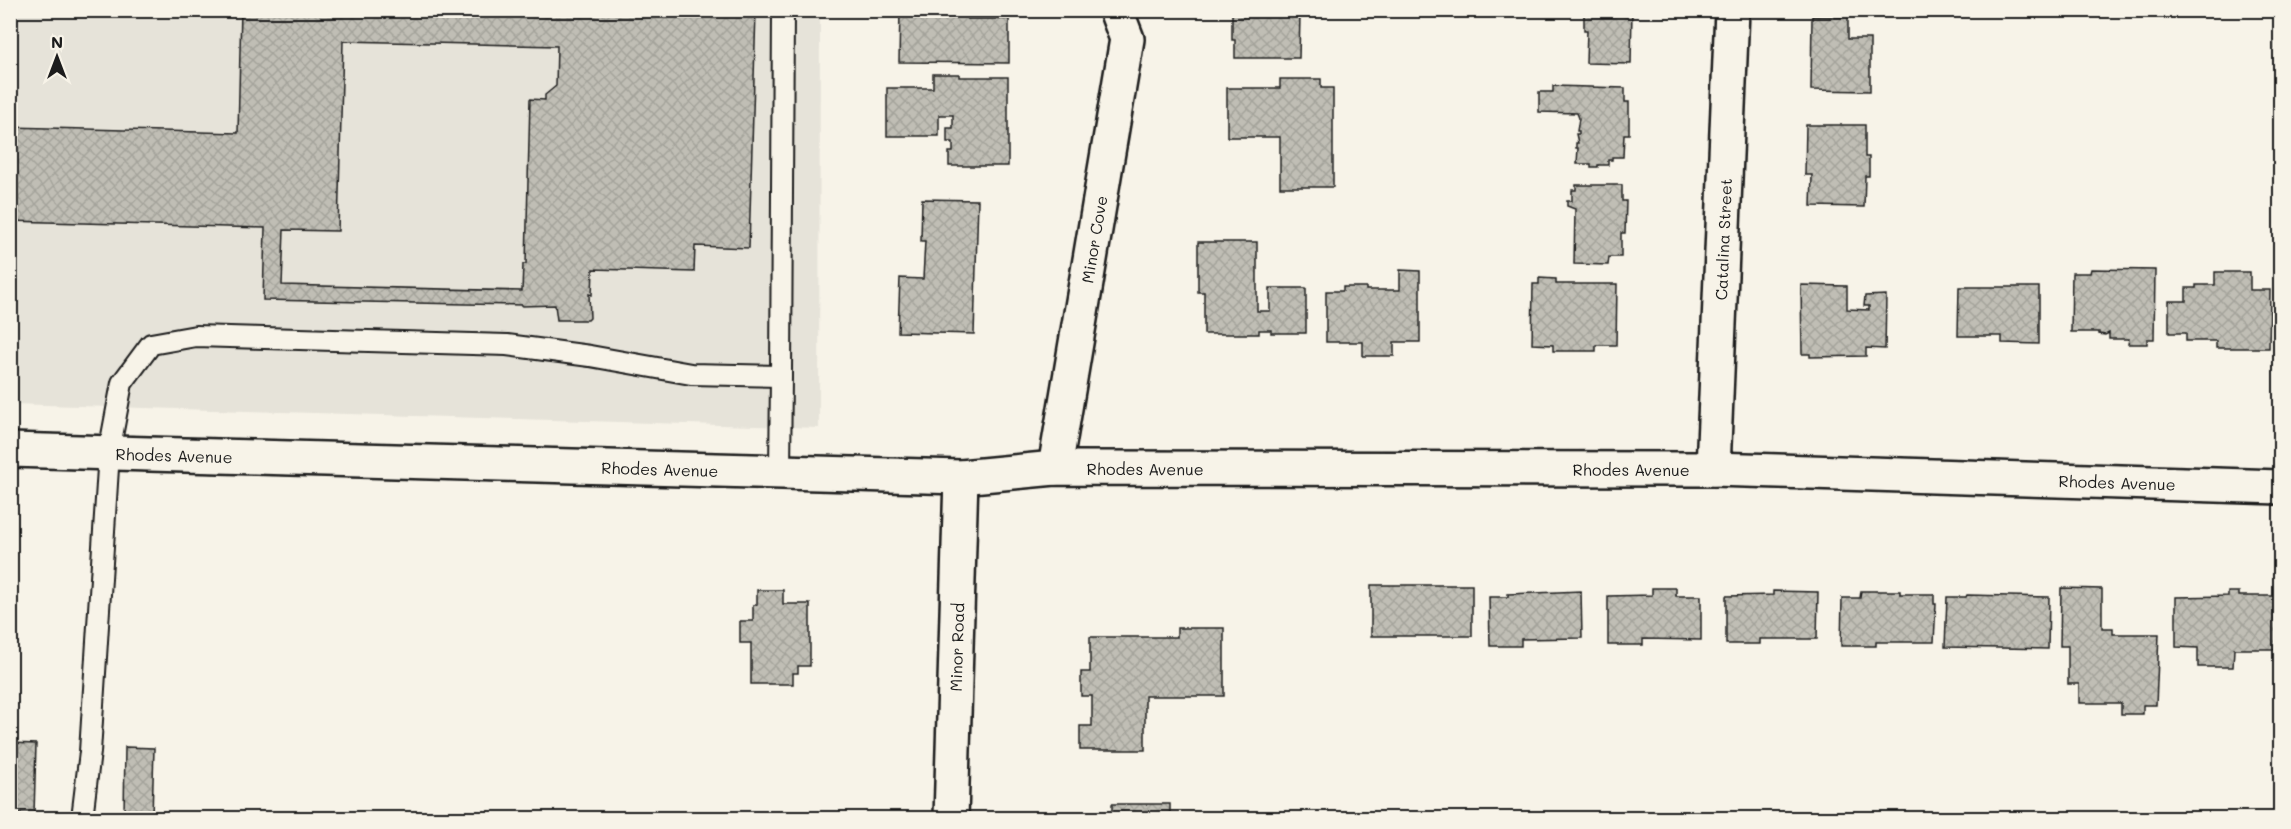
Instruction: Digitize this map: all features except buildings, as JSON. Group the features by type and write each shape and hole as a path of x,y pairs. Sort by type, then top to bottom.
{"main road":[{"name":"Minor Cove","path":"1055,468 1127,39 1116,10"},
{"name":"Catalina Street","path":"1713,469 1732,10"},
{"name":"Rhodes Avenue","path":"10,450 961,477 1055,468 1713,469 2280,487"},
{"name":"Minor Road","path":"951,819 961,477"}],"lane":[{"path":"780,472 783,10"},
{"path":"82,819 90,752 109,452 122,383 151,344 196,336 507,345 590,356 692,374 781,376"}],"shaded area":[{"path":"11,11 820,11 819,428 11,404"}]}
